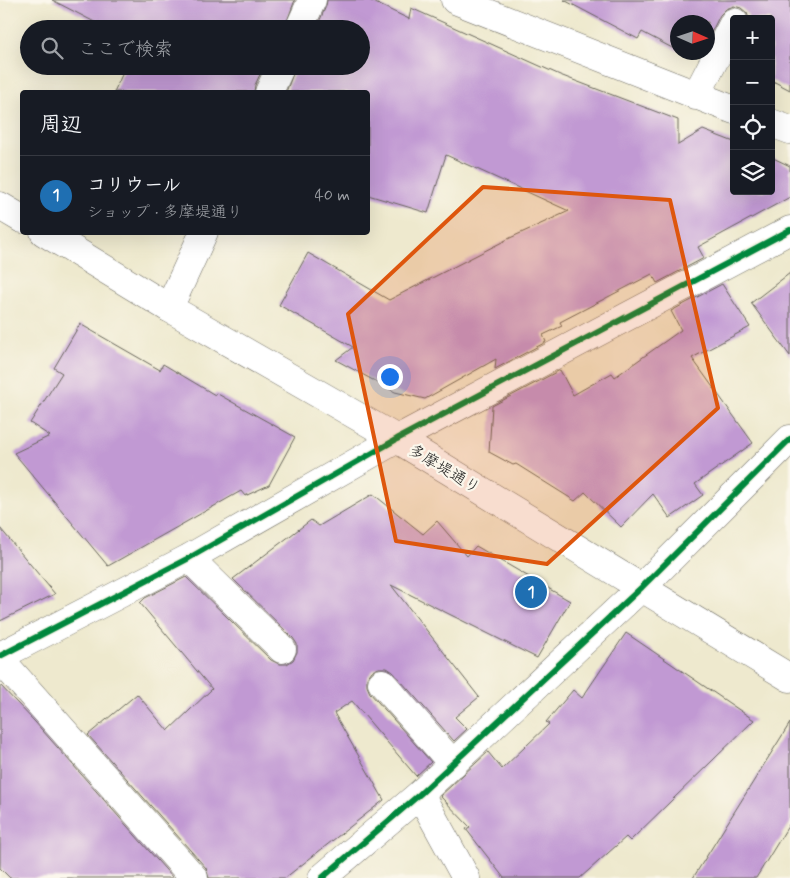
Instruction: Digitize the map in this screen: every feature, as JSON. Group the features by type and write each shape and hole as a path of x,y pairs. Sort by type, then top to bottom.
{"street":[{"path":"303,20 312,0"},
{"path":"455,0 501,10 696,96 730,109"},
{"path":"736,15 744,0"},
{"path":"696,96 730,28"},
{"path":"270,90 278,75"},
{"path":"775,125 790,130"},
{"path":"0,206 20,218"},
{"path":"194,878 0,657 190,558 397,439 790,230"},
{"name":"多摩堤通り","path":"49,235 169,308 397,439 790,678"},
{"path":"169,308 203,235"},
{"path":"322,878 453,764 642,587 790,439"},
{"path":"190,558 282,649"},
{"path":"382,683 453,764"},
{"path":"420,794 466,878"}],"highlighted area":[{"path":"483,187 670,200 718,408 547,564 396,541 348,314"}],"building":[{"path":"52,0 295,0 287,20 91,20"},
{"path":"327,0 369,0 409,19 411,8 560,75 678,120 678,145 703,130 730,140 730,195 775,195 775,159 790,166 790,197 698,247 704,258 657,283 652,274 560,322 562,326 543,335 546,342 495,369 496,359 425,399 395,392 336,360 353,347 279,305 308,253 389,300 510,238 569,211 446,155 428,213 370,196 370,90 287,90 293,75 370,75 370,20 320,20"},
{"path":"564,0 790,0 790,90 775,82 775,15 748,15 741,8 734,6 726,9 720,15 715,25 715,15 670,15 670,47 642,32 638,39"},
{"path":"122,75 260,75 254,90 115,90"},
{"path":"790,273 790,356 751,303"},
{"path":"722,284 750,327 692,358 753,443 695,484 703,495 670,518 653,494 621,527 585,492 575,501 516,464 513,465 489,452 492,406 560,370 573,395 612,373 615,377 681,330 671,311"},
{"path":"80,324 160,370 163,364 215,395 216,393 295,437 269,485 245,496 241,491 108,566 14,453 50,436 30,423 62,373 54,368"},
{"path":"373,494 423,534 437,521 467,556 476,546 570,601 537,658 391,585 479,697 455,717 467,729 454,741 393,672 387,668 379,668 372,671 367,678 367,686 370,693 431,762 416,776 352,701 334,713 384,800 285,878 209,878 206,868 88,735 137,694 168,731 212,689 140,603 145,598 186,577 271,660 279,664 287,664 293,660 297,652 297,644 233,579 311,520 319,526"},
{"path":"0,528 55,594 0,621"},
{"path":"626,633 754,720 630,841 626,837 580,878 504,878 466,829 470,827 440,796 488,752 502,769 549,724 546,722 573,690 582,698"},
{"path":"0,685 173,878 10,878 0,868"},
{"path":"790,723 790,823 756,878 693,878"}],"cycle path":[{"path":"0,656 189,558 397,439 790,230"},
{"path":"322,878 420,794 642,587 790,439"}],"place":[{"name":"コリウール","path":"531,592"}]}
